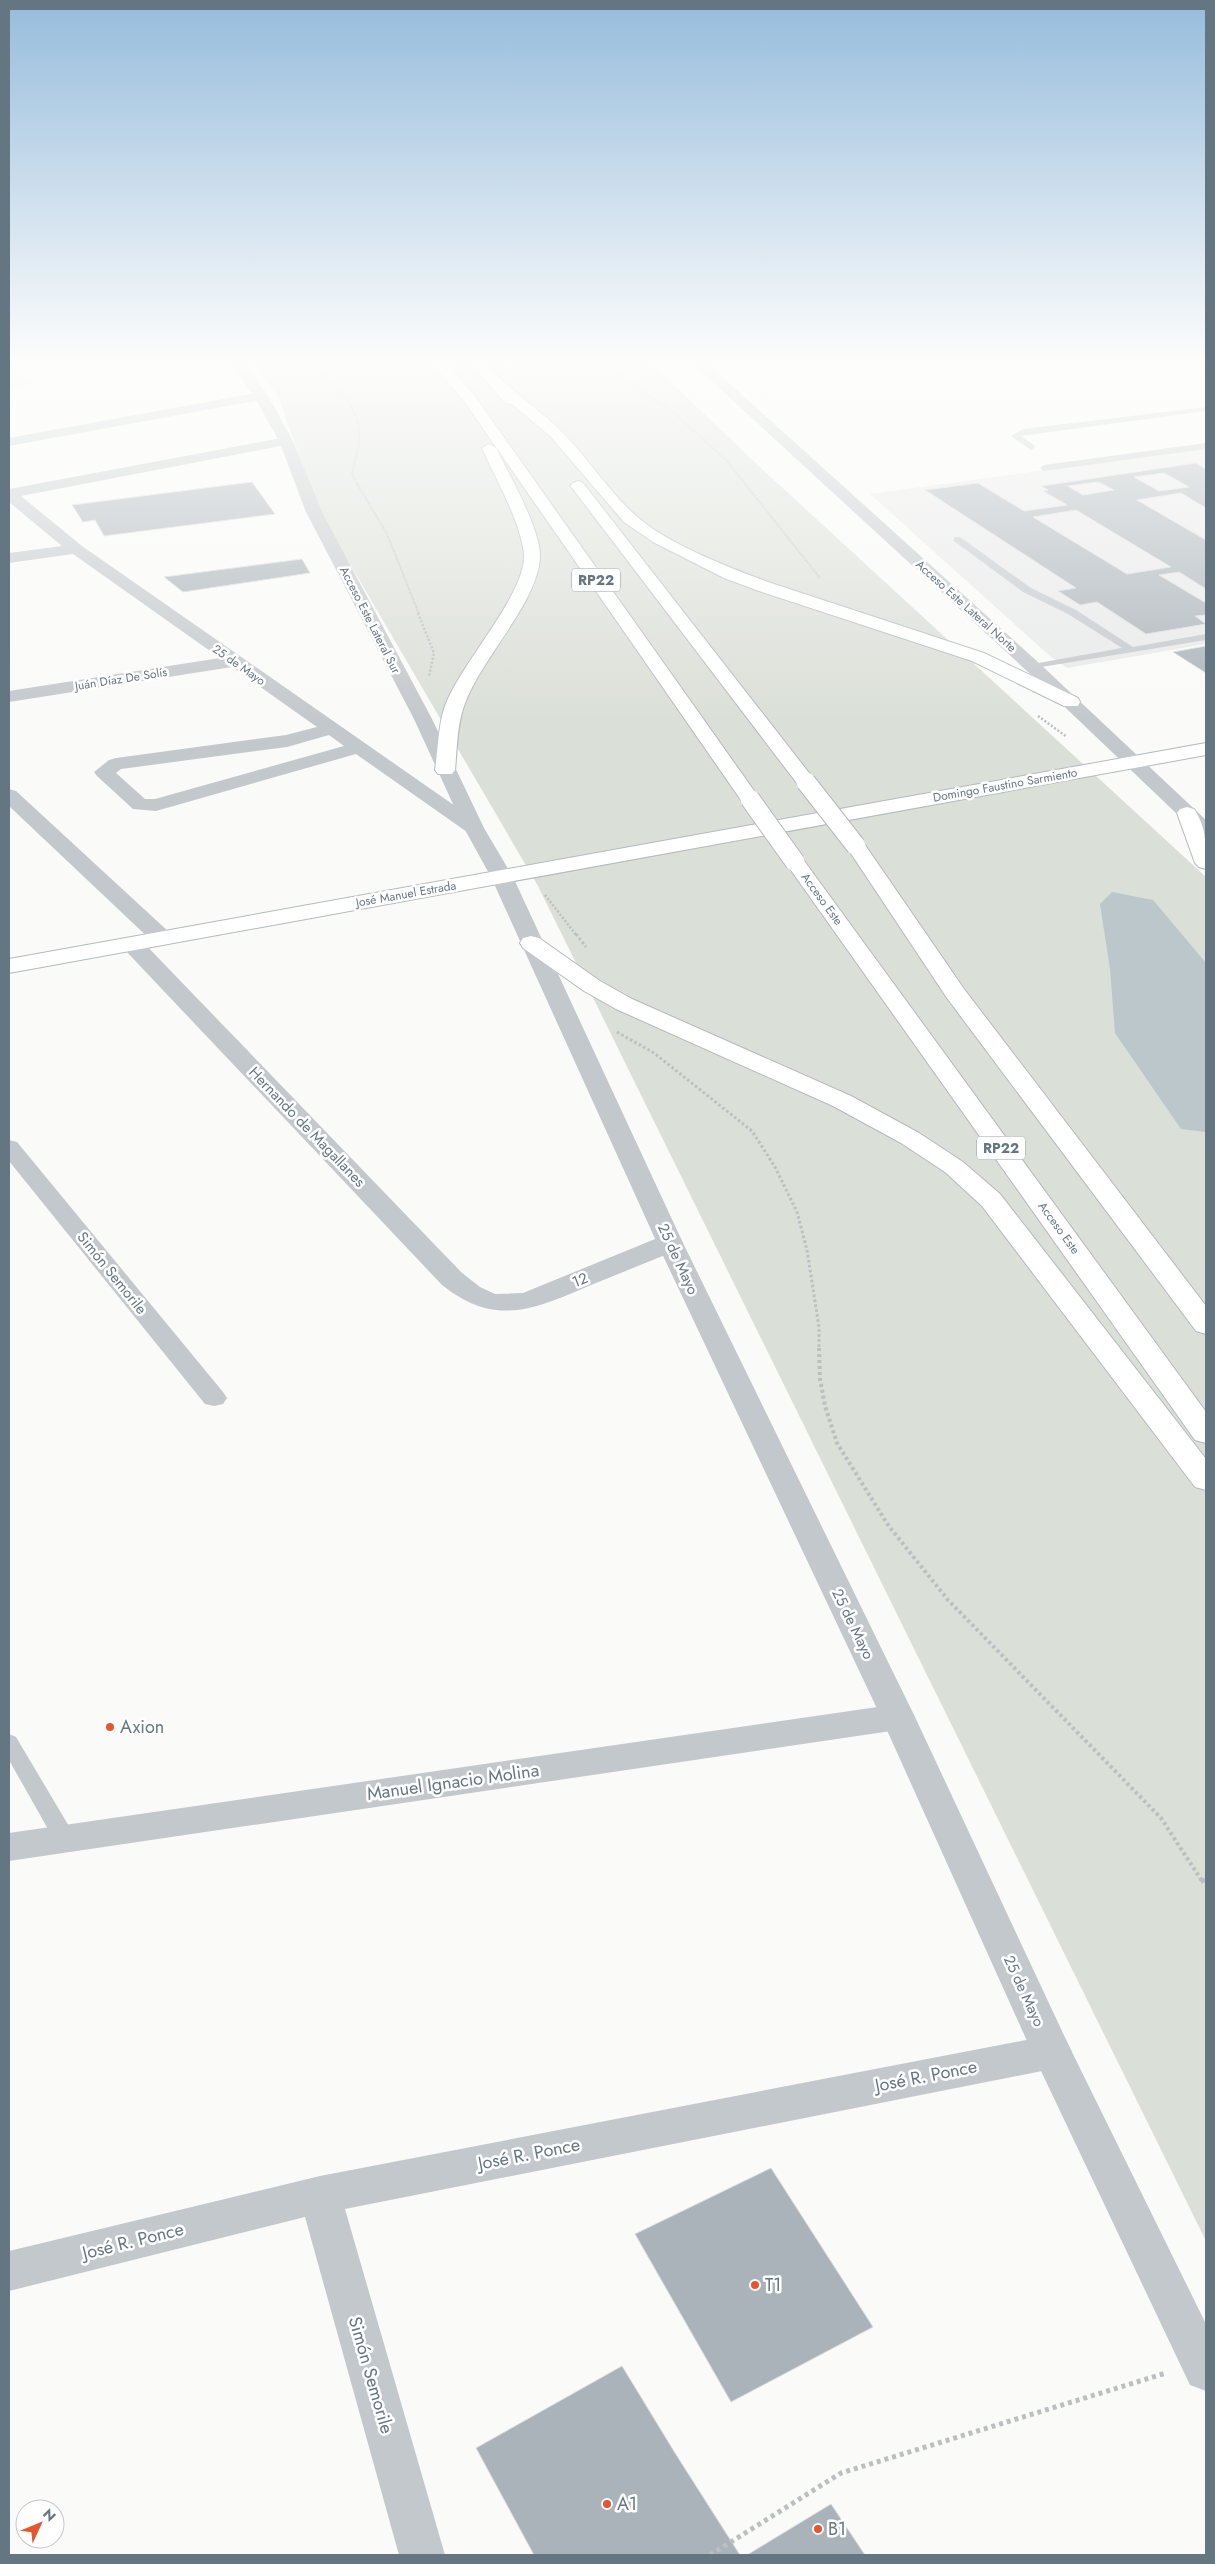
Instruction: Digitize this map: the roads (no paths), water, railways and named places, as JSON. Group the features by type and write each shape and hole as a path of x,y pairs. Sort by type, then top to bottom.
{"main road":[{"path":"445,770 454,706 488,644 521,595 529,576 532,556 527,532 506,484"},
{"name":"Acceso Este","path":"529,484 750,799 1206,1433"},
{"name":"RP22","path":"575,484 856,846 955,993 1206,1325"},
{"path":"599,484 630,519 659,539 730,574 978,657 1071,702"},
{"name":"Domingo Faustino Sarmiento","path":"804,822 1206,749"},
{"path":"1187,813 1206,863"},
{"name":"José Manuel Estrada","path":"9,966 804,822"},
{"path":"532,943 592,986 624,1004 842,1101 910,1138 954,1167 991,1200 1206,1480"}],"street":[{"path":"9,494 64,484"},
{"name":"Acceso Este Lateral Sur","path":"303,484 314,512 423,719 445,770 474,828 502,877"},
{"name":"Acceso Este Lateral Norte","path":"832,484 1071,702 1206,831"},
{"name":"25 de Mayo","path":"9,494 76,549 474,828"},
{"path":"9,558 76,549"},
{"name":"Juán Díaz De Solís","path":"9,697 234,661"},
{"path":"331,729 287,741 116,764 104,772 140,805 156,805 358,748"},
{"path":"9,795 162,938"},
{"name":"25 de Mayo","path":"502,877 670,1243 898,1717 1052,2052 1204,2366"},
{"name":"Hernando de Magallanes","path":"132,944 452,1279 470,1294 487,1301"},
{"name":"Simón Semorile","path":"9,1147 214,1398"},
{"name":"12","path":"487,1301 508,1304 529,1301 670,1243"},
{"name":"Manuel Ignacio Molina","path":"9,1847 898,1717"},
{"name":"José R. Ponce","path":"9,2271 320,2195 1052,2052"},
{"name":"Simón Semorile","path":"320,2195 422,2555"}],"lane":[{"path":"957,539 1027,590 1072,612 1131,650"},
{"path":"1033,667 1206,637"},
{"path":"9,1742 65,1839"}],"place":[{"name":"Axion","path":"110,1727"},
{"name":"T1","path":"755,2285"},
{"name":"A1","path":"607,2504"},
{"name":"B1","path":"818,2529"}]}
